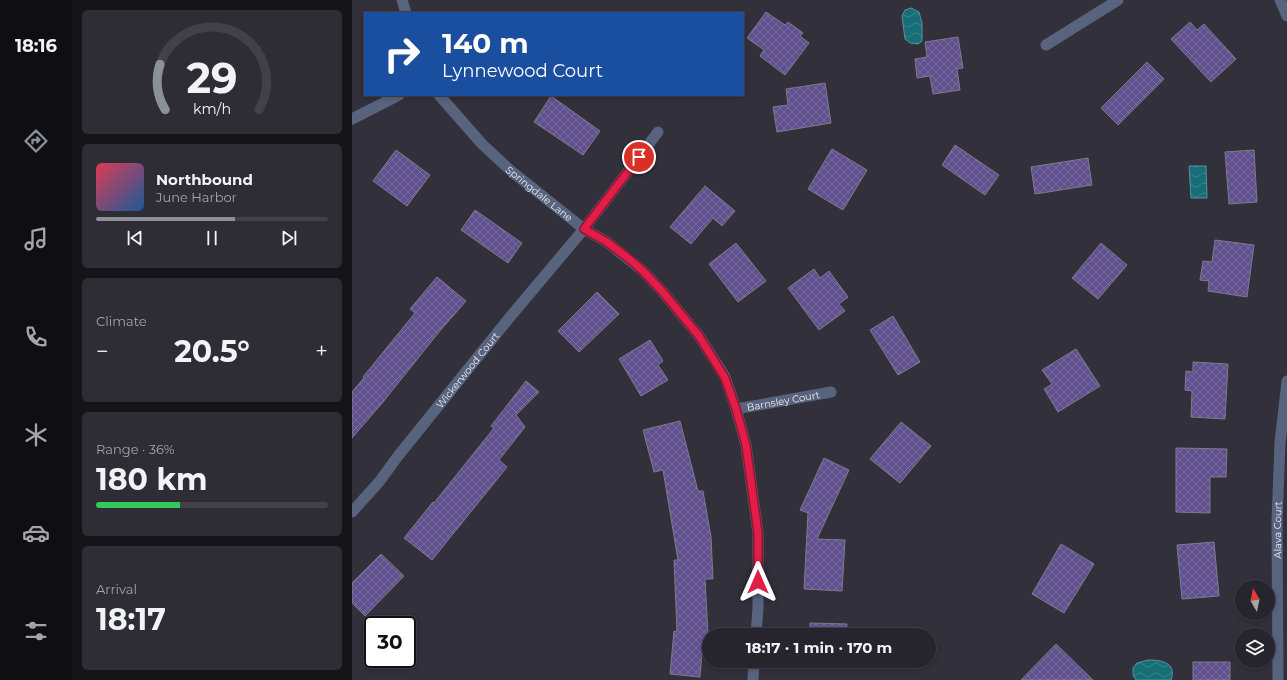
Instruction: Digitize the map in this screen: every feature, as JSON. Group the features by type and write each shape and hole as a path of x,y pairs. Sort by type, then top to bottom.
{"street":[{"path":"402,0 406,12"},
{"path":"1046,45 1118,0"},
{"path":"1280,0 1287,16"},
{"path":"352,119 397,96"},
{"name":"Springdale Lane","path":"440,96 482,144 510,170 584,229 607,242 642,270 662,291 699,336 712,356 725,378 736,409 746,445 758,533 757,628"},
{"name":"Wickerwood Court","path":"352,512 379,482 398,456 510,317 584,229 658,132"},
{"name":"Alava Court","path":"1278,680 1276,521 1280,443 1287,381"},
{"name":"Barnsley Court","path":"736,409 831,392"},
{"path":"753,680 754,668"}],"water":[{"path":"911,8 919,12 922,23 922,41 918,44 910,43 905,39 902,16 905,10"},
{"path":"1189,166 1206,166 1207,198 1191,198"},
{"path":"1148,660 1167,663 1172,669 1171,680 1136,680 1133,675 1133,668 1137,663"}],"building":[{"path":"766,12 785,25 788,22 803,33 800,36 809,43 785,75 760,56 764,50 747,38"},
{"path":"1190,22 1197,30 1204,24 1236,59 1211,82 1171,39"},
{"path":"958,37 963,68 957,69 960,90 933,94 930,76 917,78 915,59 927,57 925,42"},
{"path":"1147,62 1164,79 1118,125 1101,108"},
{"path":"825,83 831,123 777,132 773,107 788,105 786,89"},
{"path":"551,96 600,131 583,155 534,122"},
{"path":"955,145 999,175 985,195 942,165"},
{"path":"832,149 867,170 843,210 808,189"},
{"path":"396,150 430,175 407,206 373,181"},
{"path":"1254,150 1257,202 1229,204 1225,152"},
{"path":"1088,158 1092,185 1035,194 1031,167"},
{"path":"705,186 735,211 722,226 713,218 691,244 670,227"},
{"path":"475,210 522,243 508,263 461,230"},
{"path":"1215,240 1254,245 1247,297 1208,291 1209,281 1200,280 1203,261 1212,262"},
{"path":"736,243 766,281 738,302 709,264"},
{"path":"1101,243 1127,265 1098,299 1072,278"},
{"path":"814,269 820,278 829,271 848,297 839,304 845,311 819,330 788,288"},
{"path":"437,277 466,301 352,438 352,392 415,313 410,309"},
{"path":"597,292 619,314 579,352 558,331"},
{"path":"893,316 920,362 898,375 870,330"},
{"path":"650,340 663,361 658,365 668,380 641,396 619,359"},
{"path":"1076,349 1100,386 1058,412 1044,389 1052,384 1042,370"},
{"path":"1193,362 1228,364 1225,419 1191,417 1192,391 1185,390 1186,371 1193,372"},
{"path":"526,381 539,392 516,415 525,427 499,460 507,467 432,560 404,538 494,428 491,426"},
{"path":"680,421 698,491 703,491 711,537 713,579 705,579 708,628 702,628 700,677 670,674 674,631 677,632 674,560 678,560 663,470 654,472 643,430"},
{"path":"901,422 931,446 900,483 870,459"},
{"path":"1176,448 1227,449 1226,477 1210,477 1210,513 1176,512"},
{"path":"824,458 849,470 817,539 845,540 842,591 804,589 808,513 800,510"},
{"path":"1214,542 1219,596 1182,599 1177,545"},
{"path":"1061,544 1094,564 1064,613 1032,594"},
{"path":"381,554 404,576 365,616 352,603 352,583"},
{"path":"810,623 847,624 847,628 810,628"},
{"path":"1056,644 1093,680 1021,680"},
{"path":"1193,662 1230,662 1230,680 1193,680"}],"route":[{"path":"639,157 584,229 607,242 628,258 662,291 699,336 725,378 736,409 746,445 758,533 758,582"}]}
